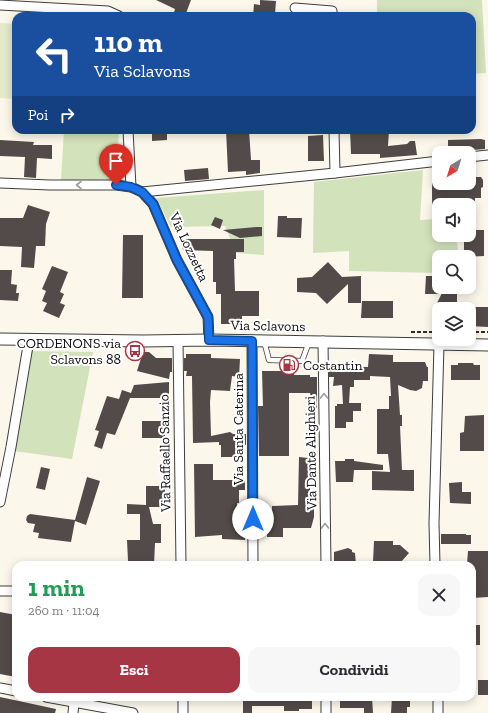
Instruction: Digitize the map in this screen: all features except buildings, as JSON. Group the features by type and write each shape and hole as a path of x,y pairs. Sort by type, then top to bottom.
{"street":[{"path":"0,5 110,12"},
{"path":"295,8 332,12"},
{"path":"128,134 131,187"},
{"path":"334,134 335,173"},
{"path":"476,157 488,155"},
{"path":"142,192 432,162"},
{"name":"Via Lozzetta","path":"0,183 116,185 131,187 142,192 153,204 177,260 208,317 209,340"},
{"name":"Via Sclavons","path":"0,339 323,341 432,345"},
{"path":"0,502 29,340"},
{"name":"Via Raffaello Sanzio","path":"178,341 180,561"},
{"name":"Via Santa Caterina","path":"252,341 253,561"},
{"name":"Via Dante Alighieri","path":"323,341 326,561"},
{"name":"Via Sclavons","path":"476,345 488,345"},
{"path":"435,561 434,523 439,346"},
{"path":"0,591 12,591"},
{"path":"0,688 12,690"},
{"path":"65,701 133,713"},
{"path":"183,701 183,713"},
{"path":"326,701 326,713"},
{"path":"438,701 438,713"},
{"path":"73,713 74,703"}],"lane":[{"path":"264,341 269,360 302,361 309,341"}],"path":[{"path":"476,332 488,332"}],"green space":[{"path":"377,0 482,0 486,73 476,74 476,12 377,12"},
{"path":"0,23 12,24 12,99 0,98"},
{"path":"64,134 119,134 116,182 61,180"},
{"path":"423,170 420,220 432,219 432,242 457,242 458,250 432,250 432,273 349,271 349,251 313,253 314,182"},
{"path":"264,190 264,255 236,253 225,226 171,227 156,198"},
{"path":"30,351 93,352 72,459 14,451"}],"place":[{"name":"CORDENONS via Sclavons 88","path":"135,351"},
{"name":"Costantin","path":"289,365"}],"route":[{"path":"116,185 131,187 142,192 153,204 177,260 208,317 209,340 252,341 253,519"}]}
